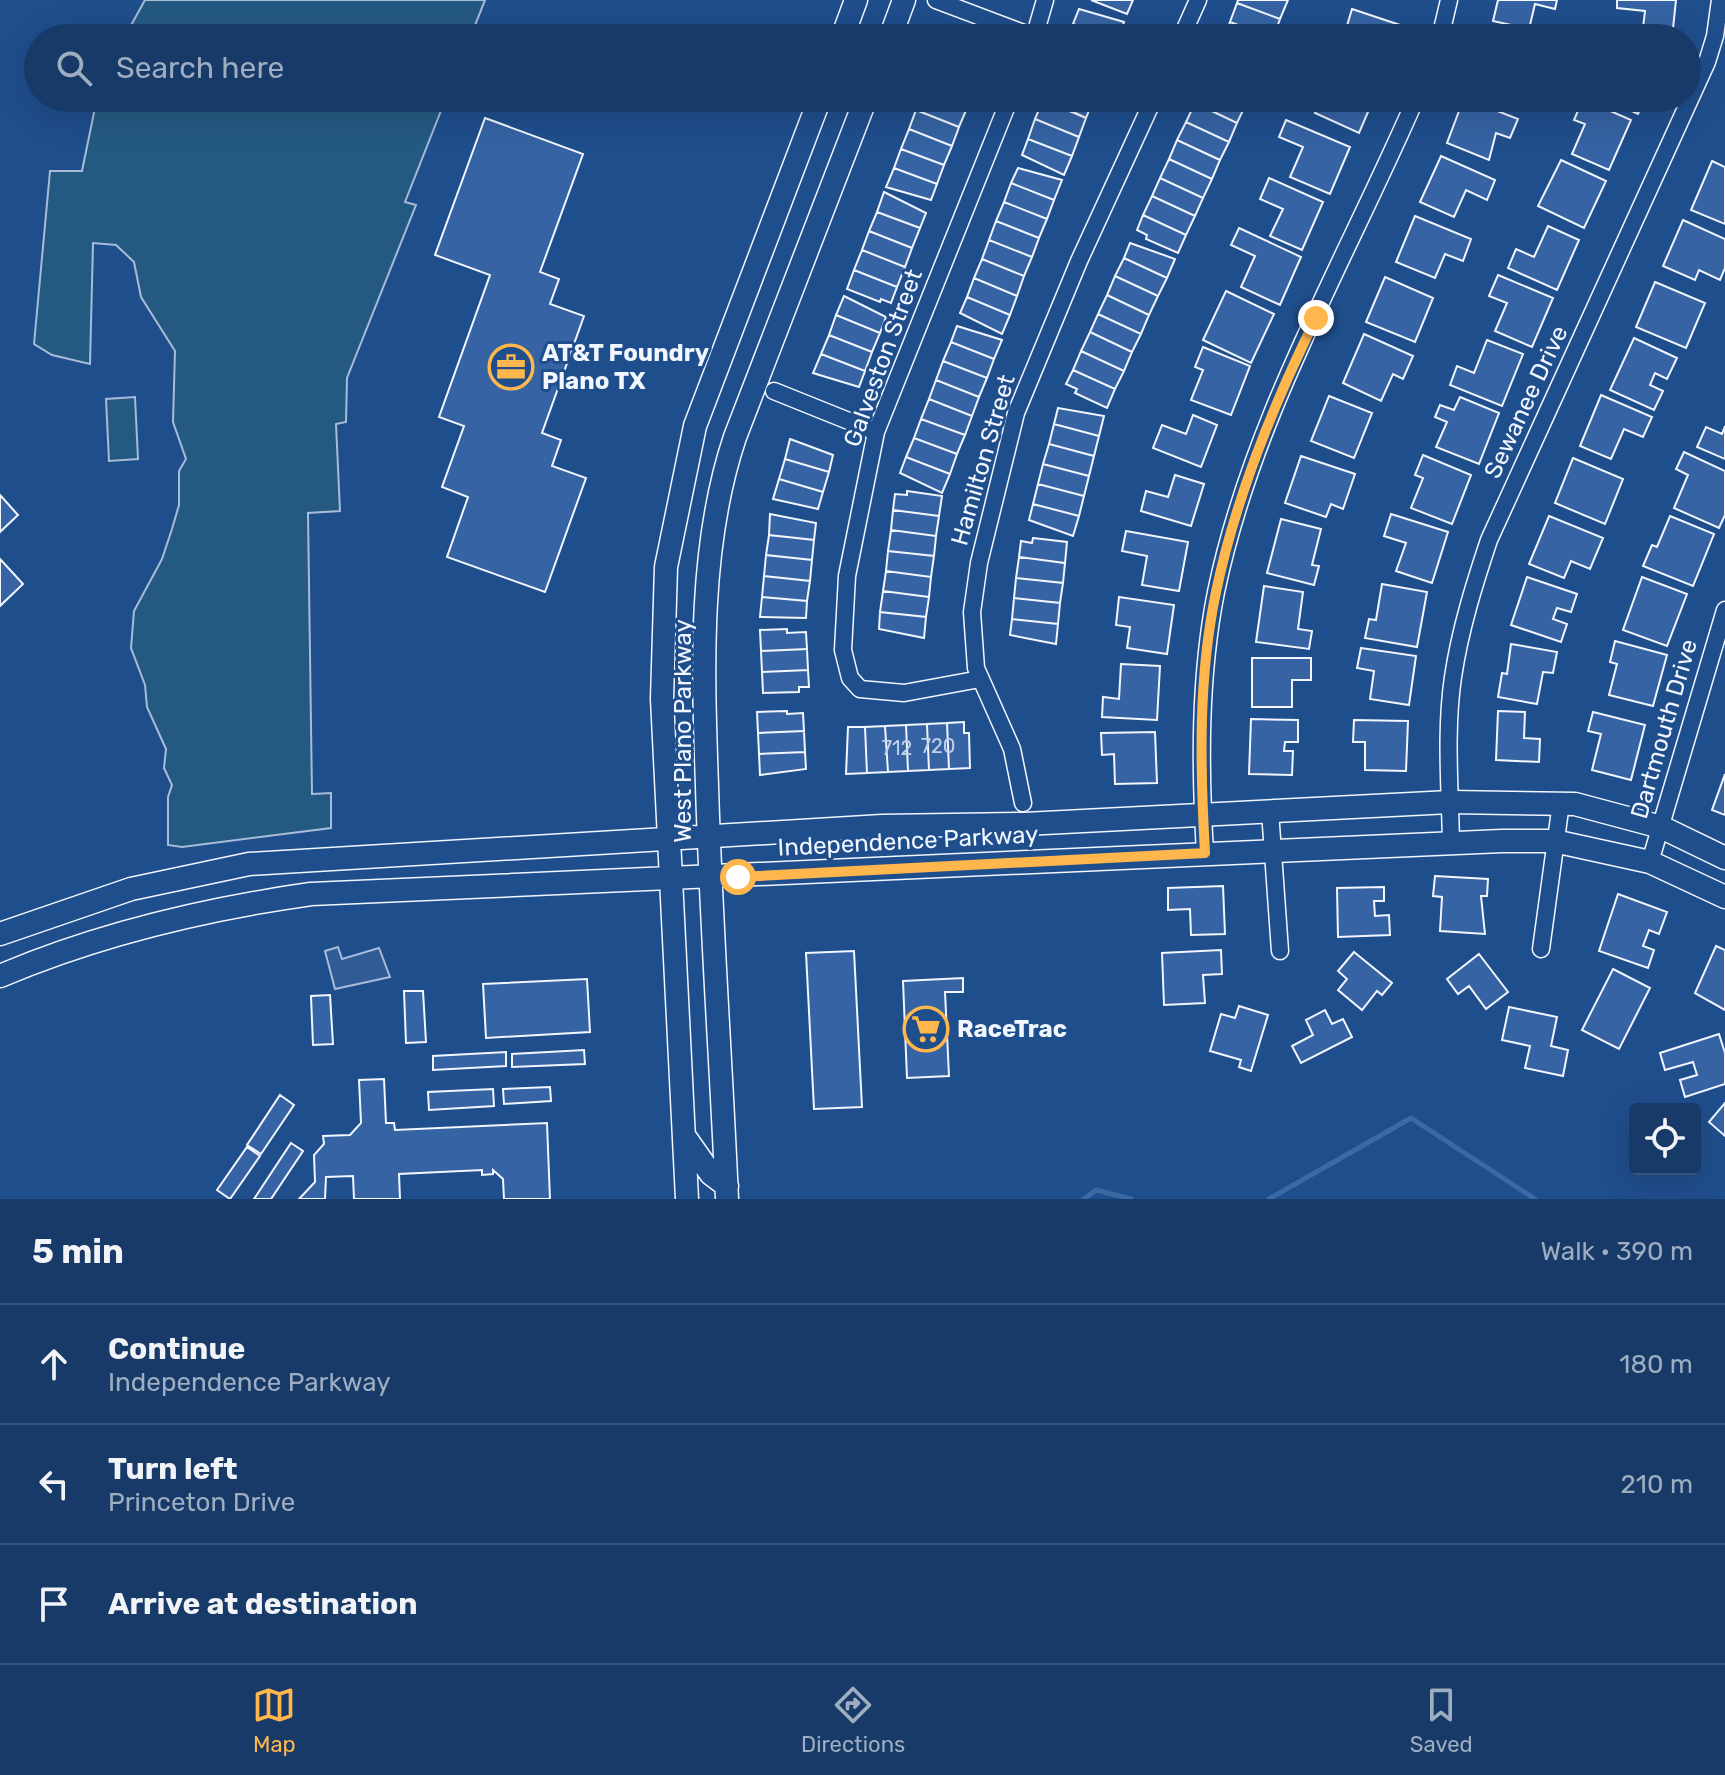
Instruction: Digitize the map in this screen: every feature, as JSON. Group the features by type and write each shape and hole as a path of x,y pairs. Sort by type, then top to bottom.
{"main road":[{"path":"847,24 856,0"},
{"path":"895,24 904,0"},
{"name":"West Plano Parkway","path":"687,1193 669,879 661,650 666,567 695,426 815,112"},
{"name":"West Plano Parkway","path":"727,1192 710,878 704,683 714,530 725,467 861,112"},
{"name":"Independence Parkway","path":"0,934 131,889 249,864 882,826 1203,816 1450,802 1561,803 1603,809 1661,827 1725,858"},
{"name":"Independence Parkway","path":"0,976 103,938 251,903 311,894 1205,853 1554,841 1650,862 1725,897"},
{"path":"684,1136 727,1192"},
{"path":"687,1193 706,1199"}],"street":[{"path":"936,0 998,24"},
{"path":"1038,24 1045,0"},
{"path":"1187,24 1198,0"},
{"path":"1443,24 1449,0"},
{"name":"Sewanee Drive","path":"1701,75 1707,62 1720,0"},
{"name":"Galveston Street","path":"980,679 904,693 860,689 850,678 843,650 847,576 876,432 1004,112"},
{"name":"Hamilton Street","path":"1023,803 1012,749 980,679 972,650 975,587 994,495 1016,413 1079,261 1148,112"},
{"path":"1205,853 1201,741 1209,636 1239,500 1285,380 1409,112"},
{"name":"Sewanee Drive","path":"1451,843 1448,724 1453,677 1467,607 1489,540 1684,112"},
{"path":"774,391 876,432"},
{"name":"Dartmouth Drive","path":"1650,862 1725,610"},
{"path":"1541,949 1561,803"},
{"path":"1270,811 1280,951"}],"shaded area":[{"path":"145,0 485,0 476,24 132,24"},
{"path":"94,112 440,112 405,202 416,205 347,378 346,422 336,424 340,511 308,513 312,794 331,793 331,828 182,847 168,845 168,797 172,785 164,768 166,749 147,707 145,685 131,648 134,611 162,559 179,505 179,471 186,459 173,422 175,351 141,297 134,262 116,245 93,243 90,364 52,355 34,344 50,171 82,171"},
{"path":"135,397 138,459 109,461 106,399"},
{"path":"338,947 342,959 379,948 390,977 335,989 325,951"}],"building":[{"path":"1091,0 1133,0 1127,14"},
{"path":"1238,0 1288,0 1280,19 1237,3"},
{"path":"1498,0 1557,0 1555,9 1535,4 1530,24 1493,21"},
{"path":"1617,0 1676,0 1673,24 1643,24 1645,11 1617,8"},
{"path":"1237,3 1280,19 1278,24 1230,22"},
{"path":"1079,9 1124,22 1123,24 1073,24"},
{"path":"1352,9 1397,24 1348,24"},
{"path":"915,112 959,127 952,146 909,129"},
{"path":"921,112 965,112 959,127"},
{"path":"1038,112 1072,112 1086,118 1079,137 1035,119"},
{"path":"1073,112 1088,112 1086,118"},
{"path":"1191,112 1214,112 1237,123 1229,142 1186,122"},
{"path":"1214,112 1242,112 1237,123"},
{"path":"1315,112 1368,112 1359,133"},
{"path":"1459,112 1500,112 1518,119 1510,138 1496,133 1489,160 1447,143"},
{"path":"1577,112 1613,112 1631,120 1609,170 1572,154 1585,124 1574,120"},
{"name":"AT&T Foundry Plano TX","path":"485,118 583,154 540,272 559,279 550,304 584,316 542,433 561,440 552,466 586,478 545,592 447,557 468,497 442,487 464,426 439,417 490,275 435,255"},
{"path":"1035,119 1079,137 1072,156 1028,139"},
{"path":"1286,120 1350,147 1330,194 1290,177 1303,147 1279,137"},
{"path":"1186,122 1229,142 1220,160 1177,140"},
{"path":"909,129 952,146 944,165 901,149"},
{"path":"1028,139 1072,156 1064,175 1022,155"},
{"path":"1177,140 1220,160 1212,179 1169,159"},
{"path":"901,149 944,165 937,184 894,168"},
{"path":"1441,156 1495,180 1487,200 1466,190 1454,217 1420,202"},
{"path":"1169,159 1212,179 1203,198 1160,178"},
{"path":"1561,160 1606,181 1584,228 1538,206"},
{"path":"1712,161 1725,167 1725,224 1691,210"},
{"path":"894,168 937,184 931,200 886,187"},
{"path":"1018,168 1062,180 1054,200 1011,183"},
{"path":"1160,178 1203,198 1195,216 1152,196"},
{"path":"1269,178 1323,202 1302,250 1270,236 1283,209 1260,199"},
{"path":"1011,183 1054,200 1047,219 1004,202"},
{"path":"884,192 926,213 920,228 877,212"},
{"path":"1152,196 1195,216 1186,235 1143,215"},
{"path":"1004,202 1047,219 1039,238 996,221"},
{"path":"877,212 920,228 912,248 869,231"},
{"path":"1143,215 1186,235 1178,253 1146,239 1147,235 1137,230"},
{"path":"1415,216 1471,239 1463,261 1445,254 1435,278 1396,262"},
{"path":"1683,220 1725,239 1725,268 1720,280 1699,270 1695,280 1663,266"},
{"path":"996,221 1039,238 1032,257 989,240"},
{"path":"1548,226 1579,240 1557,290 1508,268 1516,249 1534,257"},
{"path":"1239,228 1301,257 1280,305 1241,287 1255,256 1231,245"},
{"path":"869,231 912,248 905,267 862,250"},
{"path":"989,240 1032,257 1024,276 982,259"},
{"path":"1130,243 1175,259 1167,278 1124,258"},
{"path":"862,250 905,267 897,287 854,270"},
{"path":"1124,258 1167,278 1158,296 1115,276"},
{"path":"982,259 1024,276 1017,296 974,278"},
{"path":"854,270 897,287 891,303 847,289"},
{"path":"1498,275 1553,298 1532,347 1495,331 1507,303 1489,296"},
{"path":"1115,276 1158,296 1149,315 1107,295"},
{"path":"1385,277 1433,298 1415,342 1366,322"},
{"path":"974,278 1017,296 1010,315 967,297"},
{"path":"1655,282 1705,303 1686,348 1636,327"},
{"path":"1226,291 1274,314 1251,363 1203,340"},
{"path":"1107,295 1149,315 1141,334 1098,314"},
{"path":"844,296 886,317 880,333 836,315"},
{"path":"967,297 1010,315 1002,334 960,313"},
{"path":"1098,314 1141,334 1132,352 1090,332"},
{"path":"836,315 880,333 872,352 829,335"},
{"path":"957,326 1002,340 994,359 951,342"},
{"path":"1090,332 1132,352 1124,371 1081,351"},
{"path":"1364,334 1413,356 1403,379 1393,374 1381,401 1343,383"},
{"path":"829,335 872,352 865,371 821,354"},
{"path":"1634,338 1677,358 1667,379 1655,373 1650,385 1663,391 1654,410 1610,390"},
{"path":"1487,340 1523,354 1502,406 1450,385 1457,366 1474,373"},
{"path":"951,342 994,359 987,378 943,361"},
{"path":"1203,347 1250,366 1231,415 1191,400 1203,370 1195,367"},
{"path":"1081,351 1124,371 1115,389 1073,370"},
{"path":"821,354 865,371 859,387 813,373"},
{"path":"943,361 987,378 979,397 936,380"},
{"path":"1073,370 1115,389 1107,408 1075,393 1077,389 1066,384"},
{"path":"936,380 979,397 972,416 929,399"},
{"path":"1601,395 1652,417 1643,437 1624,429 1611,459 1580,446"},
{"path":"1329,396 1372,413 1354,458 1311,441"},
{"path":"1460,397 1499,413 1479,464 1436,447 1447,422 1435,417 1440,405 1454,410"},
{"path":"929,399 972,416 965,435 921,419"},
{"path":"1058,408 1104,416 1099,436 1054,424"},
{"path":"1193,415 1217,425 1201,467 1153,448 1162,425 1186,434"},
{"path":"921,419 965,435 957,454 914,438"},
{"path":"1054,424 1099,436 1094,456 1049,444"},
{"path":"1725,426 1725,459 1697,447 1706,427 1722,434"},
{"path":"914,438 957,454 950,474 906,457"},
{"path":"790,439 833,455 829,472 785,459"},
{"path":"1049,444 1094,456 1089,476 1043,464"},
{"path":"1684,452 1725,471 1725,515 1719,528 1674,508 1688,475 1676,469"},
{"path":"1423,455 1471,475 1452,524 1411,508 1423,478 1415,475"},
{"path":"1301,456 1355,474 1343,509 1331,504 1326,517 1285,503"},
{"path":"906,457 950,474 942,493 900,473"},
{"path":"1573,458 1623,479 1605,524 1555,503"},
{"path":"785,459 829,472 823,492 779,479"},
{"path":"1043,464 1089,476 1084,496 1038,484"},
{"path":"1175,475 1204,484 1191,526 1141,511 1146,491 1168,497"},
{"path":"779,479 823,492 818,509 773,499"},
{"path":"1038,484 1084,496 1079,516 1033,504"},
{"path":"907,491 942,496 939,516 893,510 895,494 907,495"},
{"path":"0,495 18,515 0,532"},
{"path":"1033,504 1079,516 1073,536 1029,520"},
{"path":"893,510 939,516 936,536 891,530"},
{"path":"770,514 816,523 814,540 769,535"},
{"path":"1391,514 1448,532 1432,583 1396,571 1406,543 1384,536"},
{"path":"1549,516 1603,538 1590,569 1571,561 1564,578 1529,564"},
{"path":"1670,516 1714,534 1693,586 1643,566 1652,545 1657,547"},
{"path":"1281,519 1321,529 1312,565 1319,566 1314,585 1267,573"},
{"path":"891,530 936,536 934,556 888,551"},
{"path":"1126,531 1188,542 1179,591 1142,585 1147,556 1122,551"},
{"path":"769,535 814,540 812,560 766,555"},
{"path":"1033,538 1067,542 1065,563 1019,557 1021,541 1032,543"},
{"path":"888,551 934,556 931,577 886,571"},
{"path":"766,555 812,560 810,581 764,576"},
{"path":"1019,557 1065,563 1063,583 1016,578"},
{"path":"0,559 23,584 0,606"},
{"path":"886,571 931,577 929,597 883,591"},
{"path":"764,576 810,581 807,601 762,597"},
{"path":"1527,577 1577,594 1571,612 1557,608 1553,619 1567,624 1561,642 1511,625"},
{"path":"1642,577 1687,594 1667,646 1623,630"},
{"path":"1016,578 1063,583 1060,603 1014,598"},
{"path":"1382,584 1427,592 1417,647 1365,638 1369,619 1376,620"},
{"path":"1264,586 1303,592 1298,629 1312,631 1309,649 1256,642"},
{"path":"883,591 929,597 926,617 880,612"},
{"path":"762,597 807,601 806,618 760,617"},
{"path":"1119,597 1174,605 1167,654 1127,648 1130,627 1116,625"},
{"path":"1014,598 1060,603 1058,624 1012,619"},
{"path":"880,612 926,617 924,638 879,629"},
{"path":"1012,619 1058,624 1056,644 1010,635"},
{"path":"787,629 787,633 806,632 807,649 761,651 760,630"},
{"path":"1615,641 1667,655 1653,706 1609,695 1617,664 1610,662"},
{"path":"1511,644 1557,652 1553,673 1543,672 1537,704 1498,697 1502,673 1507,674"},
{"path":"1361,648 1416,656 1409,705 1370,699 1374,671 1357,668"},
{"path":"807,649 808,670 762,672 761,651"},
{"path":"1252,658 1311,658 1311,680 1292,680 1292,707 1252,707"},
{"path":"1121,664 1160,666 1157,720 1102,717 1103,697 1119,699"},
{"path":"808,670 809,687 799,687 799,692 763,693 762,672"},
{"path":"787,711 787,714 803,713 804,731 758,733 757,712"},
{"path":"1498,711 1525,712 1524,738 1540,739 1539,762 1496,760"},
{"path":"1593,712 1645,725 1631,780 1592,770 1601,734 1588,731"},
{"path":"1251,719 1298,720 1298,742 1285,742 1284,751 1293,751 1292,775 1249,774"},
{"path":"1354,720 1408,721 1406,771 1365,770 1365,742 1353,742"},
{"path":"964,722 964,733 969,733 970,768 949,769 947,723"},
{"path":"947,723 949,769 929,770 927,724"},
{"path":"927,724 929,770 908,771 906,725"},
{"path":"906,725 908,771 888,772 885,726"},
{"path":"885,726 888,772 867,773 865,727"},
{"path":"848,727 865,727 867,773 846,774"},
{"path":"804,731 805,752 759,754 758,733"},
{"path":"1155,732 1157,783 1115,784 1114,754 1102,755 1101,733"},
{"path":"805,752 806,769 760,775 759,754"},
{"path":"1725,774 1725,815 1712,810"},
{"path":"1435,876 1488,879 1487,896 1481,896 1485,934 1440,931 1442,897 1433,896"},
{"path":"1223,886 1225,934 1191,935 1190,909 1168,910 1168,888"},
{"path":"1384,887 1384,901 1374,901 1375,916 1389,915 1390,935 1338,937 1337,888"},
{"path":"1618,894 1667,912 1659,934 1649,930 1643,946 1654,950 1648,968 1599,951"},
{"path":"1716,946 1725,950 1725,1010 1695,993"},
{"path":"1221,950 1222,974 1203,975 1205,1003 1164,1005 1162,953"},
{"path":"854,951 862,1107 814,1109 806,953"},
{"path":"1354,952 1392,983 1382,995 1377,991 1362,1010 1338,990 1347,979 1338,971"},
{"path":"1479,954 1508,992 1486,1009 1469,986 1458,994 1447,979"},
{"path":"1613,969 1650,988 1619,1049 1582,1030"},
{"path":"963,978 963,992 945,992 949,1076 907,1078 903,981"},
{"path":"587,979 590,1032 486,1038 483,984"},
{"path":"404,991 423,991 426,1042 406,1043"},
{"path":"330,995 333,1044 313,1045 311,996"},
{"path":"1239,1006 1268,1015 1251,1071 1239,1067 1241,1060 1210,1051 1221,1014 1235,1018"},
{"path":"1509,1007 1557,1017 1551,1046 1568,1050 1563,1076 1525,1068 1530,1046 1502,1040"},
{"path":"1325,1010 1332,1024 1343,1019 1352,1037 1301,1063 1292,1046 1313,1035 1306,1020"},
{"path":"1719,1034 1725,1053 1725,1084 1685,1097 1680,1080 1697,1075 1693,1062 1665,1070 1660,1053"},
{"path":"584,1050 585,1064 512,1067 512,1054"},
{"path":"506,1052 506,1066 433,1070 433,1056"},
{"path":"384,1079 386,1123 394,1123 395,1130 547,1123 550,1199 504,1199 503,1179 493,1170 493,1174 482,1175 482,1170 399,1174 400,1199 354,1199 353,1176 326,1177 325,1199 299,1199 315,1182 314,1155 324,1144 323,1136 350,1135 361,1123 359,1080"},
{"path":"550,1087 551,1101 504,1104 503,1089"},
{"path":"493,1089 494,1106 429,1110 428,1092"},
{"path":"280,1095 294,1105 261,1154 247,1145"},
{"path":"1725,1103 1725,1136 1709,1122"},
{"path":"291,1143 303,1151 271,1199 254,1199"},
{"path":"247,1147 260,1156 230,1199 217,1190"}],"waterway":[{"path":"1269,1199 1411,1118 1535,1199"},
{"path":"1084,1199 1096,1190 1131,1199"}],"place":[{"name":"AT&T Foundry Plano TX","path":"511,367"},
{"name":"RaceTrac","path":"926,1029"}],"route":[{"path":"738,877 1205,853 1201,741 1205,674 1216,594 1239,500 1285,380 1316,318"}]}
